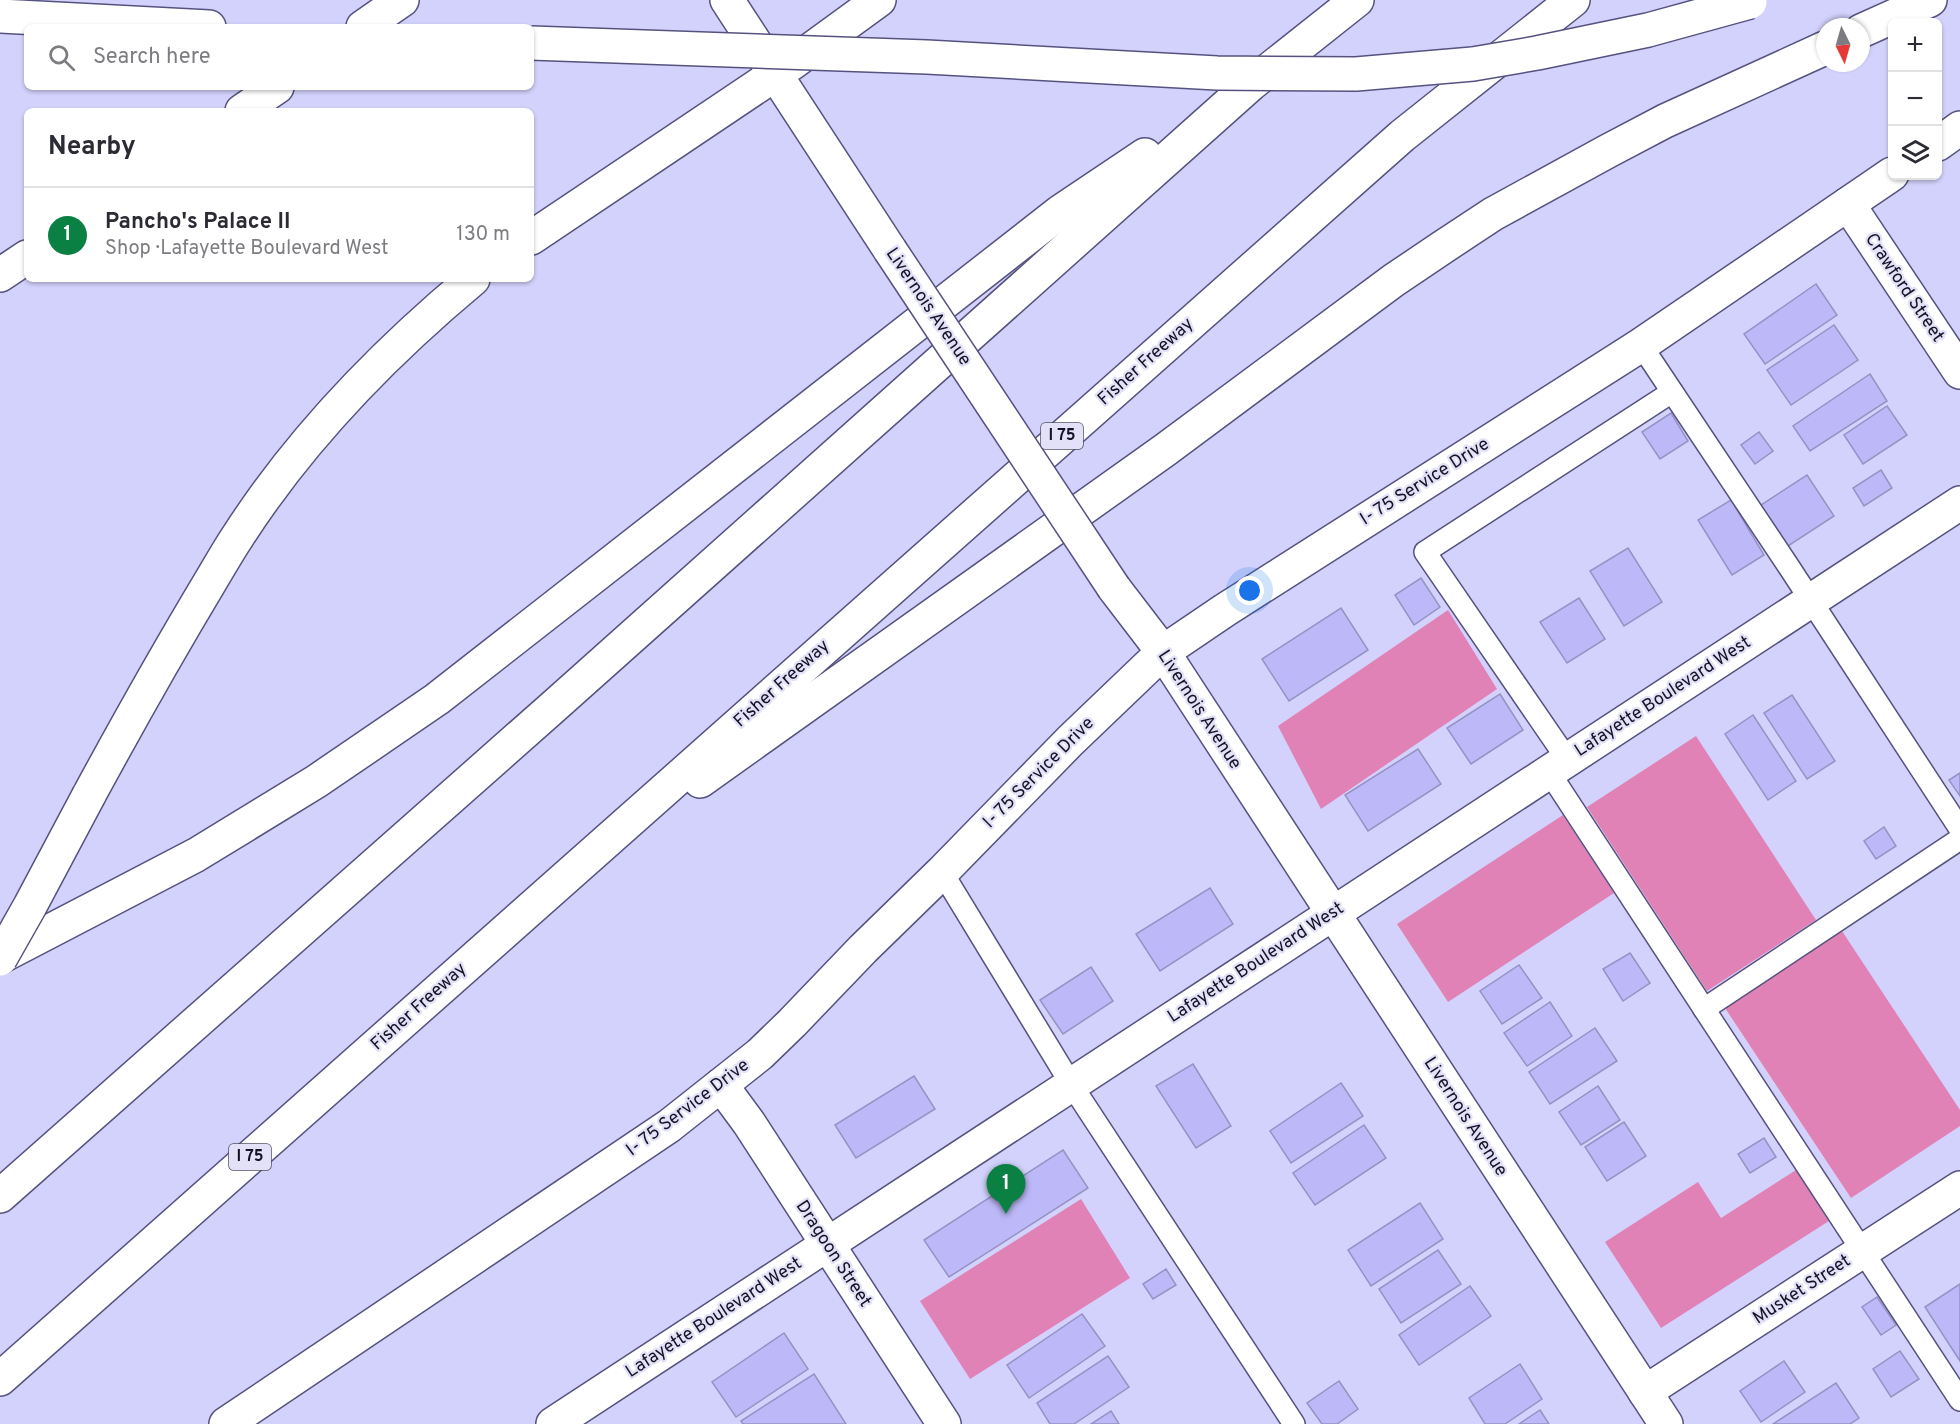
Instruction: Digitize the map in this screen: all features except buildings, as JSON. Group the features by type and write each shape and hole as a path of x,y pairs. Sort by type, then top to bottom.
{"main road":[{"path":"367,24 402,0"},
{"name":"Livernois Avenue","path":"726,0 1114,588 1163,652 1666,1424"},
{"path":"534,236 774,75 879,0"},
{"path":"0,1196 561,700 1251,84 1357,0"},
{"name":"Fisher Freeway","path":"0,1379 1402,136 1573,0"},
{"path":"1870,28 1930,0"},
{"path":"534,42 927,57 1217,73 1356,74 1473,64 1537,53 1648,30 1754,1"},
{"path":"0,16 152,24"},
{"path":"559,882 1166,450 1443,246 1503,208 1646,131 1816,52"},
{"path":"0,958 196,855 317,781 436,699 1060,212 1251,84"},
{"path":"246,108 273,90"},
{"path":"1942,141 1960,128"},
{"name":"I- 75 Service Drive","path":"226,1424 669,1126 760,1054 1070,741 1163,652 1225,610 1641,345 1888,177"},
{"name":"Crawford Street","path":"1848,204 1960,372"},
{"path":"0,275 24,259"},
{"path":"0,958 166,654 237,536 288,466 360,382 400,342 470,282"},
{"name":"Lafayette Boulevard West","path":"566,1420 826,1244 1960,503"},
{"name":"Dragoon Street","path":"721,1085 749,1123 944,1424"},
{"name":"Musket Street","path":"1645,1392 1960,1188"}],"lane":[{"path":"1641,345 1960,829"},
{"path":"1672,392 1425,552 1558,766 1704,1009 1960,1400"},
{"path":"1704,1009 1960,839"},
{"path":"942,872 1071,1084 1294,1424"}],"shaded area":[{"path":"1448,610 1497,689 1321,809 1278,726"},
{"path":"1696,736 1816,920 1707,991 1587,807"},
{"path":"1563,815 1614,893 1448,1002 1397,924"},
{"path":"1842,931 1960,1110 1960,1126 1851,1198 1725,1008"},
{"path":"1796,1170 1829,1221 1661,1328 1605,1242 1698,1182 1721,1218"},
{"path":"1081,1199 1130,1278 970,1379 920,1301"}],"place":[{"name":"Pancho's Palace II","path":"1006,1214"}]}
